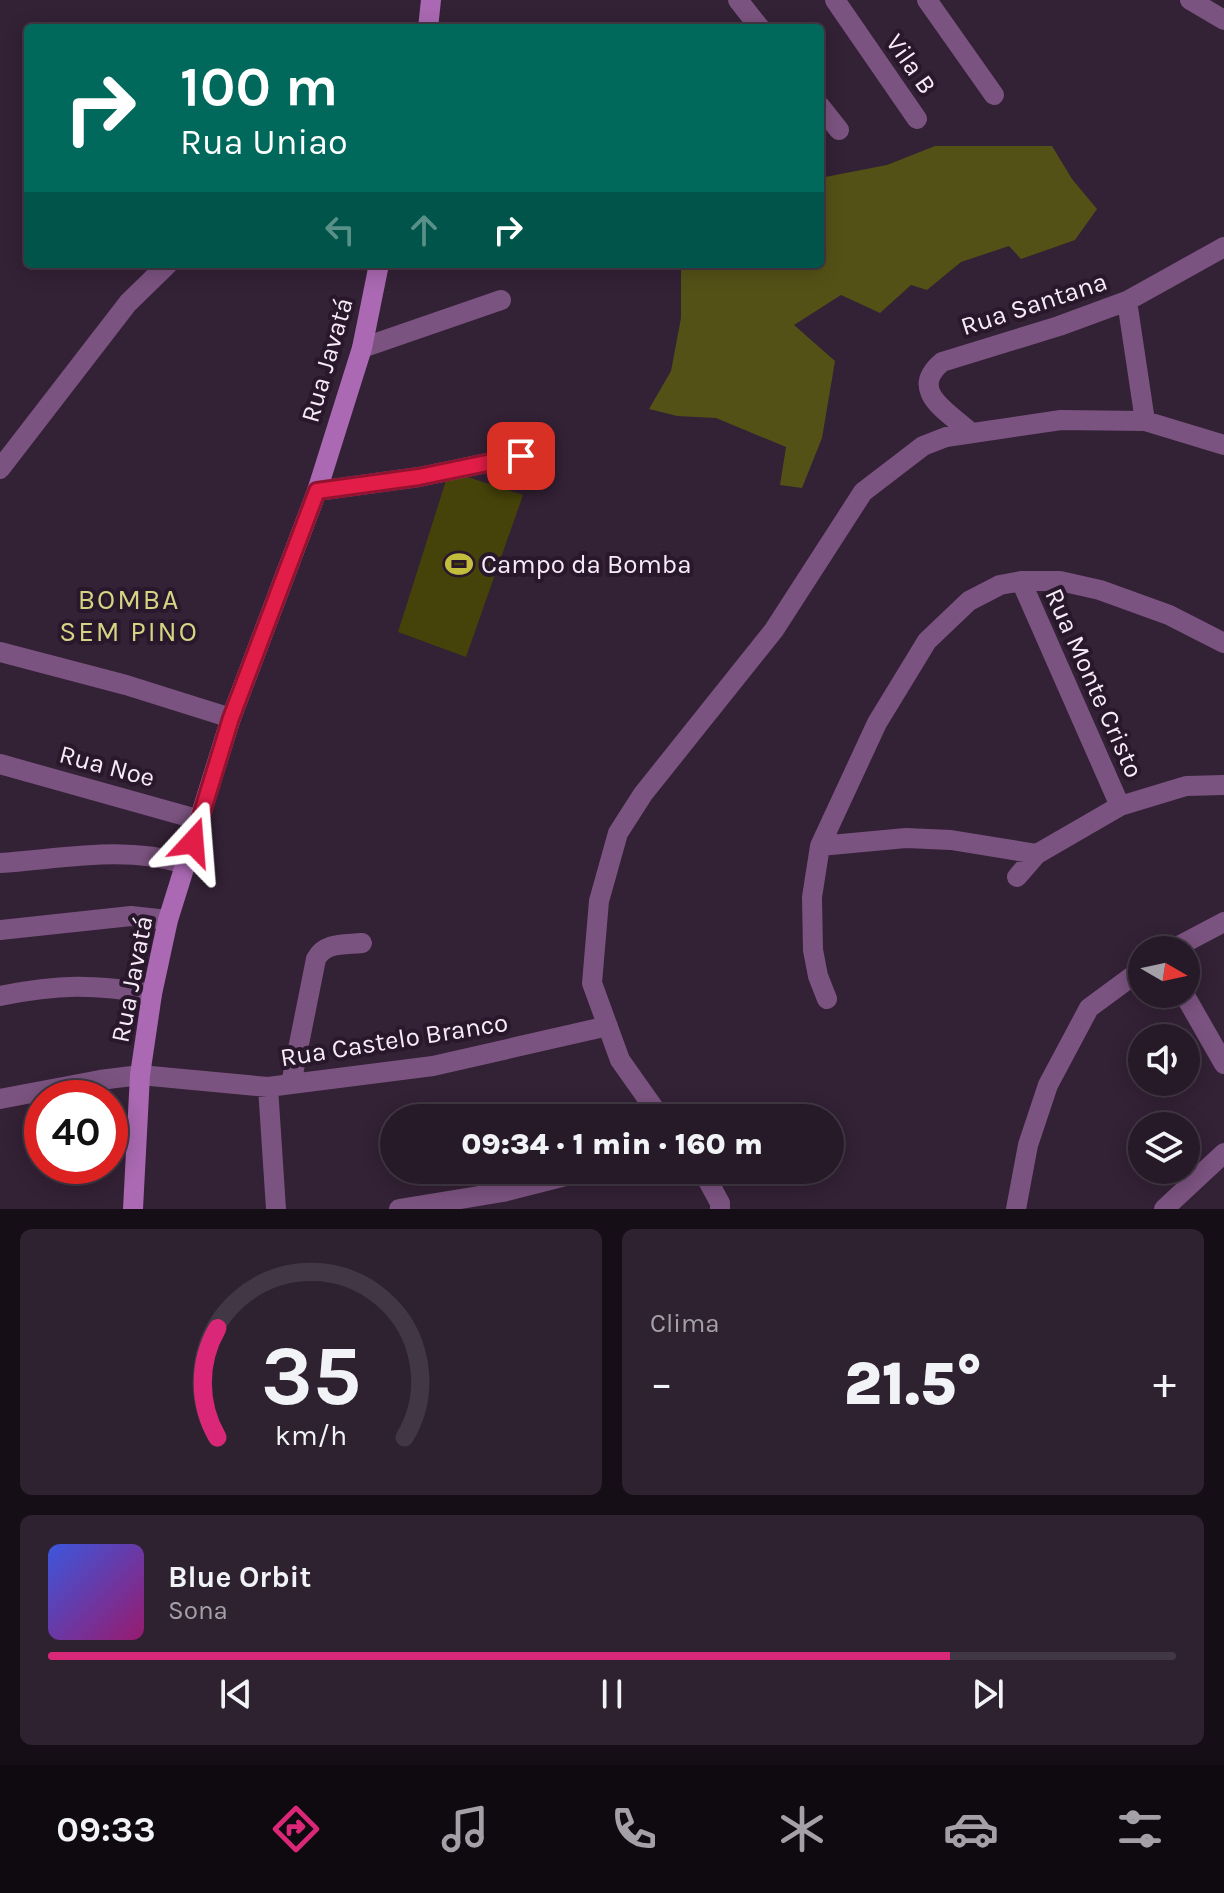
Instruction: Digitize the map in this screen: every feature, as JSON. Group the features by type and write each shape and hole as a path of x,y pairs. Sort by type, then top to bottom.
{"street":[{"path":"428,24 431,0"},
{"path":"738,0 750,24"},
{"name":"Vila B","path":"835,0 917,119"},
{"path":"927,0 994,95"},
{"path":"1190,0 1224,20"},
{"path":"824,111 839,130"},
{"name":"Rua Santana","path":"970,432 934,399 927,386 929,373 942,362 1059,326 1127,301 1224,247"},
{"path":"0,469 128,303 164,268"},
{"name":"Rua Javatá","path":"133,1209 140,1075 152,994 168,920 231,718 317,491 362,348 378,268"},
{"path":"362,348 501,300"},
{"path":"1127,301 1145,421"},
{"path":"651,1104 620,1060 592,983 599,901 618,833 643,794 774,630 863,492 923,446 946,437 1061,420 1145,421 1224,445"},
{"path":"317,491 419,477 521,456"},
{"path":"827,999 813,950 812,897 820,846 877,723 927,641 969,601 1000,585 1021,581 1060,581 1100,590 1169,615 1224,643"},
{"name":"Rua Monte Cristo","path":"1021,581 1120,806"},
{"path":"0,652 126,685 231,718"},
{"name":"Rua Noe","path":"0,764 200,820"},
{"path":"1017,877 1037,854 1120,806 1186,786 1224,785"},
{"path":"820,846 906,838 951,840 1037,854"},
{"path":"0,863 93,855 146,856 185,864"},
{"path":"0,930 131,916 168,920"},
{"path":"1198,936 1224,922"},
{"path":"291,1084 320,950 326,946 362,943"},
{"path":"1016,1209 1028,1145 1048,1085 1089,1008 1128,979"},
{"path":"0,996 71,986 104,986 152,994"},
{"path":"1195,1008 1217,1035 1224,1064"},
{"name":"Rua Castelo Branco","path":"0,1099 140,1075 268,1087 433,1066 608,1026"},
{"path":"268,1087 276,1209"},
{"path":"1164,1209 1224,1153"},
{"path":"399,1209 534,1184"},
{"path":"710,1184 720,1209"}],"shaded area":[{"path":"935,146 1052,146 1072,179 1097,209 1075,240 1021,259 1009,246 961,262 927,290 911,285 880,313 841,295 794,325 835,361 822,438 802,488 780,485 786,447 716,418 677,416 649,409 671,371 681,318 681,268 824,268 824,177 887,165"},
{"name":"Campo da Bomba","path":"449,471 523,495 466,657 398,632"}],"place":[{"name":"Campo da Bomba","path":"459,564"}],"district":[{"name":"BOMBA SEM PINO","path":"129,615"}],"route":[{"path":"193,842 231,718 317,491 419,477 521,456"}]}
